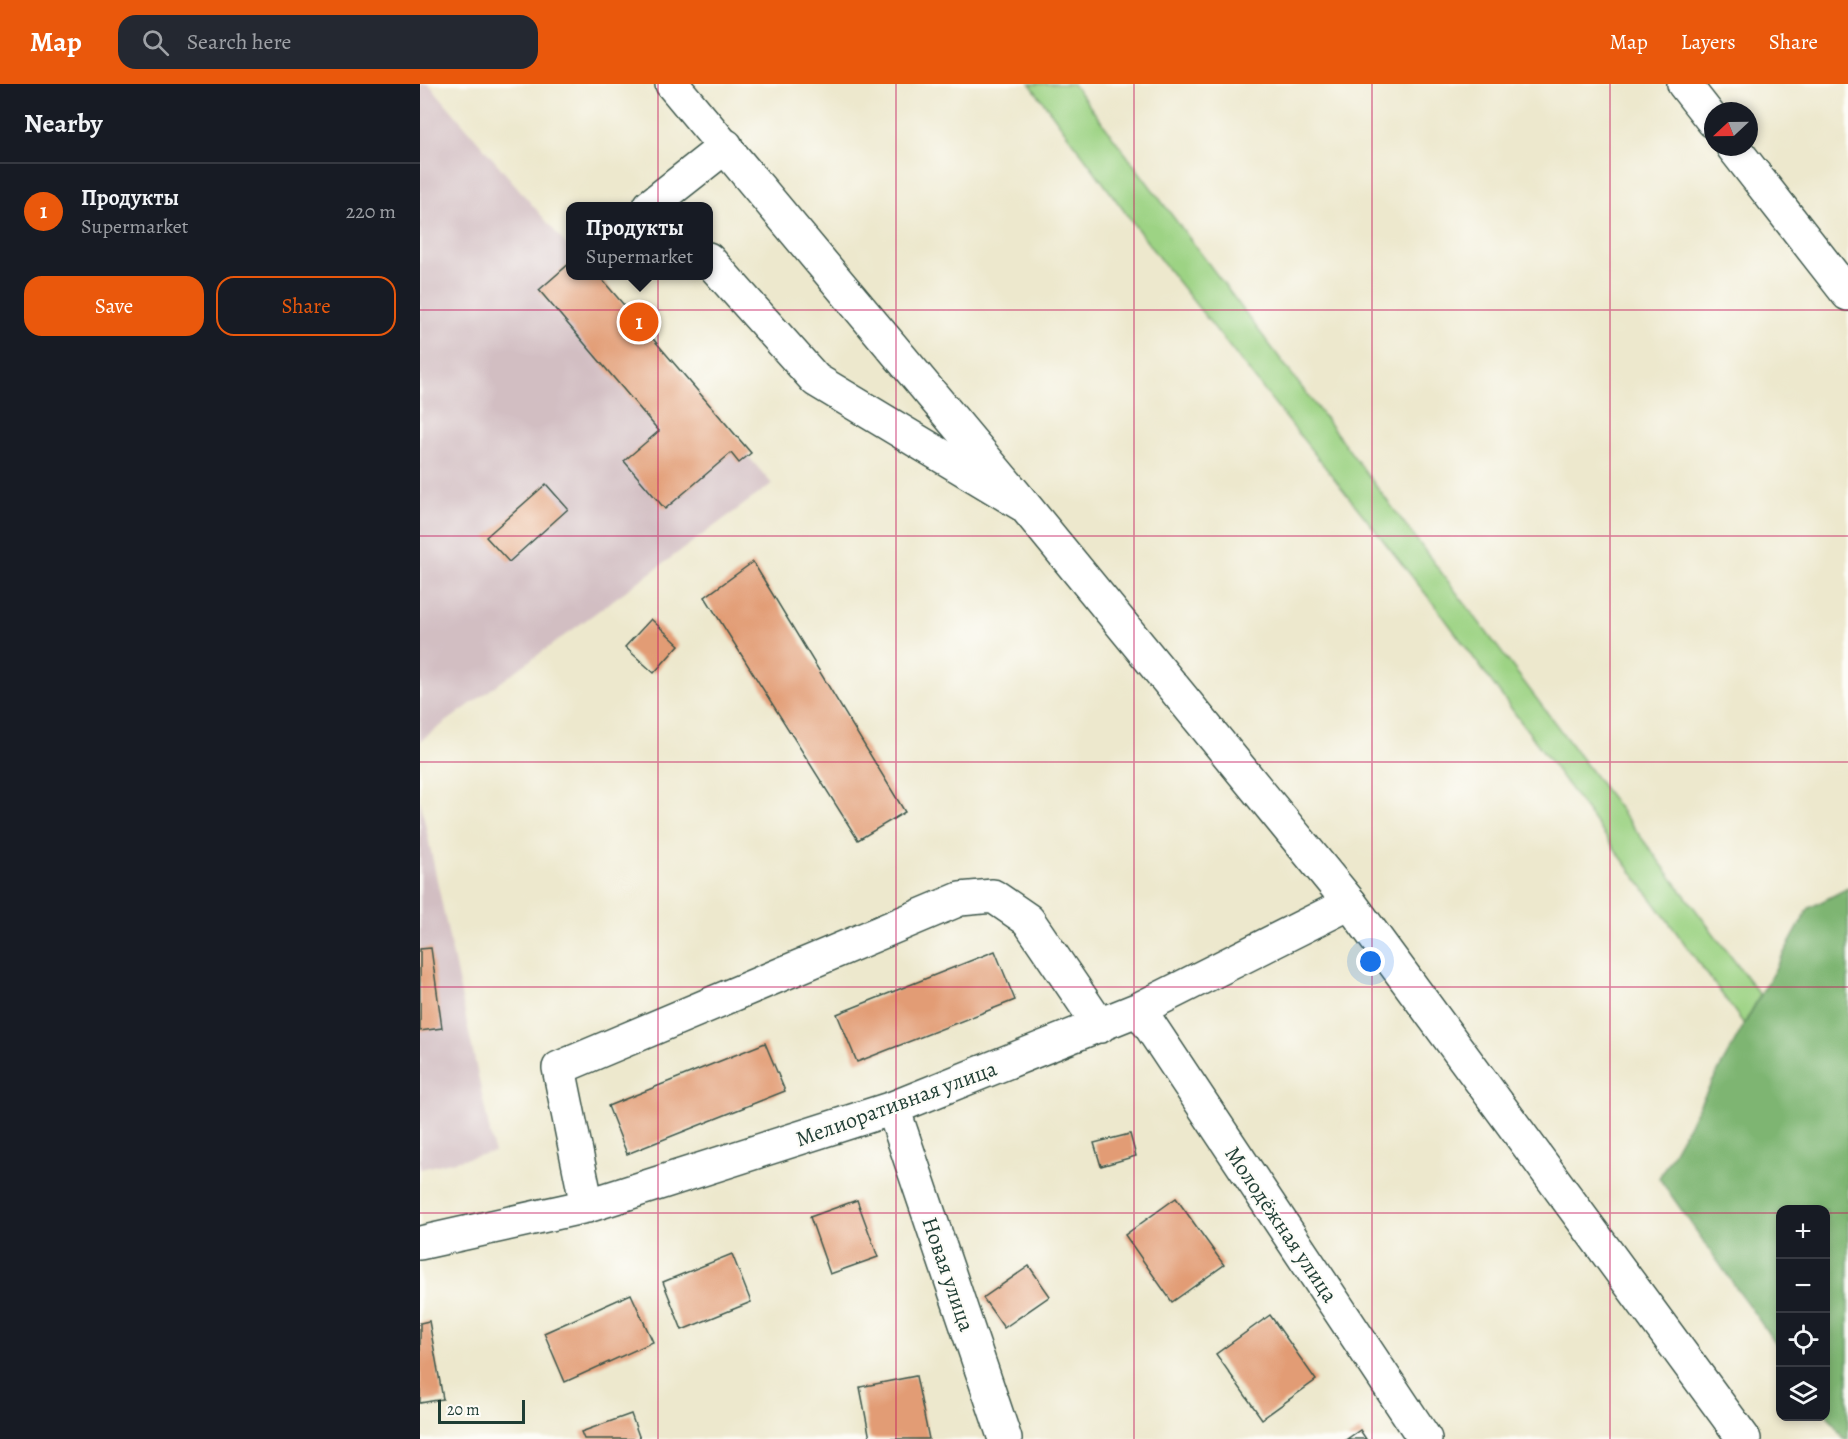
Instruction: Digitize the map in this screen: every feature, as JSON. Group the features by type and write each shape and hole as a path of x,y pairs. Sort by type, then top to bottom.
{"street":[{"path":"672,84 1024,505 1350,903 1744,1439"},
{"path":"660,202 726,146"},
{"path":"1740,156 1848,294"},
{"path":"713,265 816,380 1024,505"},
{"path":"587,1206 560,1068 960,899 993,896 1028,920 1100,1026"},
{"name":"Мелиоративная улица","path":"420,1243 587,1206 893,1108 1139,1009 1350,903"},
{"name":"Молодёжная улица","path":"1139,1009 1425,1439"},
{"name":"Новая улица","path":"893,1108 1005,1439"}],"shaded area":[{"path":"420,84 429,84 566,244 566,280 596,280 772,484 420,741"},
{"path":"420,799 494,1152 420,1169"}],"green space":[{"path":"1030,84 1073,84 1760,995 1744,1024 1437,608 1159,258"},
{"path":"1848,888 1848,1439 1844,1439 1830,1419 1830,1205 1776,1205 1776,1344 1659,1178 1809,908"}],"building":[{"path":"566,266 566,280 602,280 751,453 739,463 731,453 665,509 624,461 659,431 539,290"},
{"path":"546,484 568,509 509,562 486,537"},
{"path":"753,562 905,812 858,840 705,597"},
{"path":"651,619 679,645 654,673 625,647"},
{"path":"431,948 442,1028 420,1031 420,949"},
{"path":"995,951 1015,1000 857,1062 837,1014"},
{"path":"765,1043 785,1091 627,1154 608,1106"},
{"path":"1130,1134 1136,1156 1101,1166 1094,1143"},
{"path":"1176,1198 1224,1265 1172,1302 1125,1235"},
{"path":"857,1200 878,1257 830,1274 810,1217"},
{"path":"732,1254 751,1302 682,1330 663,1282"},
{"path":"1029,1266 1050,1296 1004,1328 983,1298"},
{"path":"631,1294 653,1342 565,1382 544,1333"},
{"path":"1270,1315 1316,1380 1262,1419 1216,1354"},
{"path":"429,1321 443,1399 420,1403 420,1323"},
{"path":"916,1376 929,1439 870,1439 860,1387"},
{"path":"631,1414 640,1439 584,1439 581,1432"},
{"path":"1360,1430 1366,1439 1347,1439"}],"place":[{"name":"Продукты","path":"639,322"}]}
